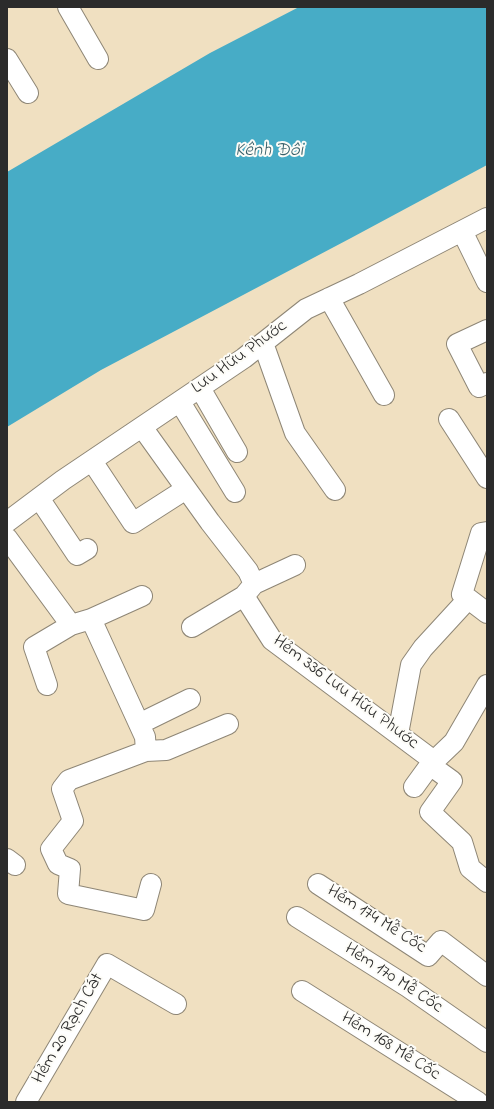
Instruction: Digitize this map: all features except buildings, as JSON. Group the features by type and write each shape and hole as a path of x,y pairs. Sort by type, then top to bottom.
{"street":[{"path":"68,7 98,59"},
{"path":"7,59 28,93"},
{"name":"Lưu Hữu Phước","path":"7,522 63,480 244,358 306,309 359,284 487,218"},
{"path":"462,231 487,282"},
{"path":"329,298 384,395"},
{"path":"487,330 457,344 479,387 487,383"},
{"path":"263,344 295,433 336,490"},
{"path":"200,388 237,452"},
{"path":"180,402 235,492"},
{"path":"449,419 487,478"},
{"name":"Hẻm 336 Lưu Hữu Phước","path":"142,427 210,522 248,571 249,590 272,640 398,734 452,781 430,812 462,842 470,868 487,882"},
{"path":"92,461 132,523 186,489"},
{"path":"39,498 77,555 87,549"},
{"path":"487,532 481,533 462,594 487,613"},
{"path":"7,538 71,625"},
{"path":"192,627 249,590 295,565"},
{"path":"47,685 34,647 71,625 91,619 142,596"},
{"path":"398,734 411,665 423,648 468,599"},
{"path":"91,619 145,737 146,751"},
{"path":"414,787 432,763 454,742 487,685"},
{"path":"139,724 190,699"},
{"path":"151,884 144,910 68,894 70,869 58,864 51,849 74,821 62,789 69,780 146,751 166,750 228,724"},
{"name":"Hẻm 174 Mễ Cốc","path":"318,884 428,956 441,940 487,976"},
{"name":"Hẻm 170 Mễ Cốc","path":"297,917 408,987 487,1042"},
{"name":"Hẻm 20 Rạch Cát","path":"26,1102 107,964 176,1004"},
{"name":"Hẻm 168 Mễ Cốc","path":"302,991 478,1102"},
{"path":"483,1102 487,1096"}],"water":[{"name":"Kênh Đôi","path":"299,7 487,7 487,165 101,370 7,427 7,172 210,53"}]}
